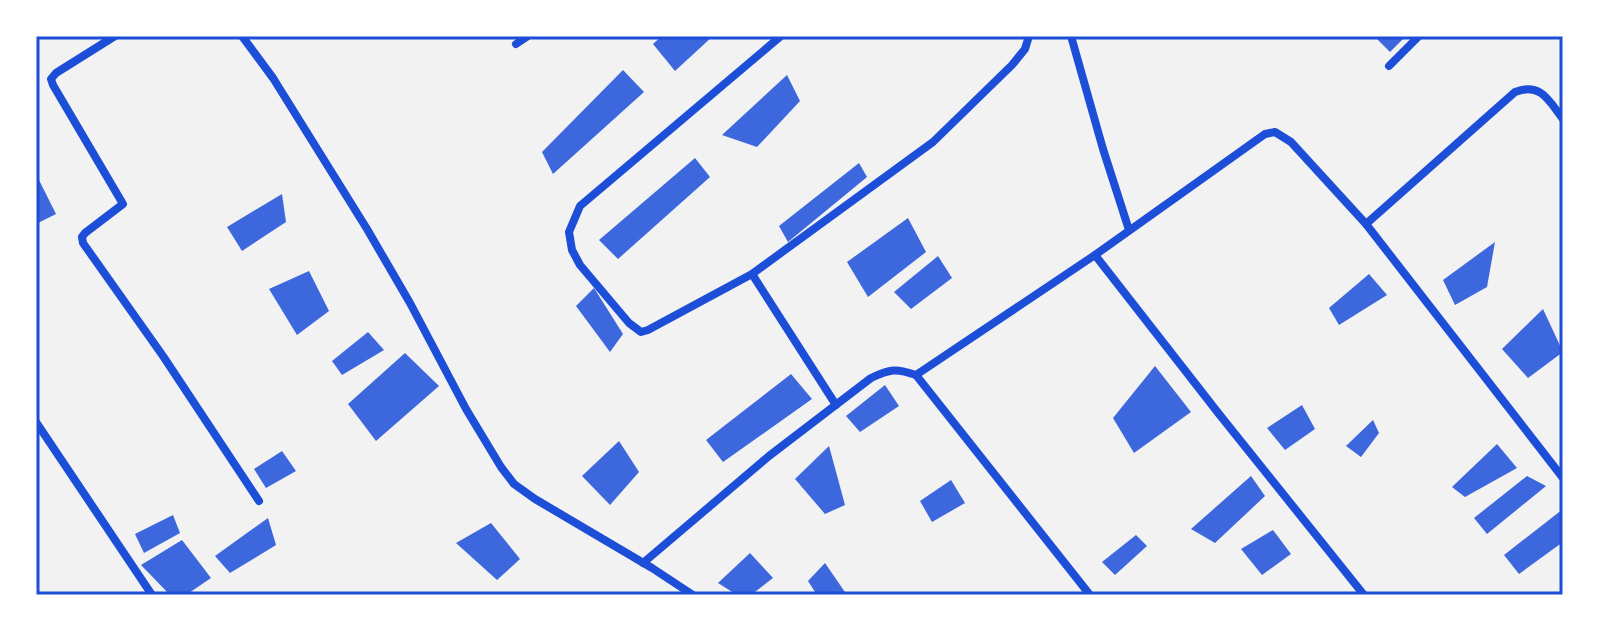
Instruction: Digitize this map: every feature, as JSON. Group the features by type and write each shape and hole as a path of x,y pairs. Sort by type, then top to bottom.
{"street":[{"path":"115,36 51,79 123,204 85,233 83,243 163,356 259,501"},
{"path":"242,36 273,78 367,229 466,409 514,484 693,595"},
{"path":"516,44 528,36"},
{"path":"781,36 580,206 569,232 572,250 580,265 629,323 641,332 752,274 933,142 1012,65 1025,49 1029,36"},
{"path":"1071,36 1129,230"},
{"path":"1389,66 1419,36"},
{"path":"1366,224 1515,92 1525,88 1536,90 1545,96 1563,119"},
{"path":"916,375 1095,255 1265,134 1275,132 1291,142 1366,224 1563,478"},
{"path":"1095,255 1364,595"},
{"path":"752,274 836,405"},
{"path":"643,563 769,456 871,378 899,369 916,375 1090,595"},
{"path":"36,422 152,595"}],"building":[{"path":"662,36 713,36 675,71 653,44"},
{"path":"1374,36 1406,36 1390,52"},
{"path":"623,70 644,92 553,174 542,152"},
{"path":"787,75 800,101 757,147 722,135"},
{"path":"695,158 710,177 618,259 599,240"},
{"path":"859,163 867,177 788,242 779,226"},
{"path":"36,174 56,214 36,224"},
{"path":"282,194 286,222 242,251 227,227"},
{"path":"908,218 926,252 868,297 847,262"},
{"path":"1495,242 1487,287 1455,305 1443,280"},
{"path":"938,256 952,278 911,309 894,292"},
{"path":"309,271 329,311 297,335 269,289"},
{"path":"1369,274 1387,295 1339,325 1329,308"},
{"path":"594,288 623,334 610,352 576,306"},
{"path":"1543,309 1563,352 1528,378 1502,349"},
{"path":"368,332 384,350 342,375 332,361"},
{"path":"405,353 439,386 376,441 348,404"},
{"path":"1155,366 1191,412 1134,453 1113,418"},
{"path":"791,374 812,399 723,462 706,440"},
{"path":"885,385 899,406 860,432 846,416"},
{"path":"1302,405 1315,429 1285,450 1267,428"},
{"path":"1373,420 1379,433 1361,457 1346,446"},
{"path":"619,441 639,472 610,505 582,476"},
{"path":"1497,444 1517,468 1465,497 1452,487"},
{"path":"829,446 845,505 825,514 795,479"},
{"path":"282,451 296,471 266,488 254,469"},
{"path":"1251,476 1265,496 1215,543 1191,529"},
{"path":"1527,476 1546,486 1487,534 1474,518"},
{"path":"951,480 965,503 932,522 920,501"},
{"path":"1563,509 1563,542 1519,574 1504,555"},
{"path":"173,515 180,533 144,553 135,534"},
{"path":"268,518 276,545 230,573 215,556"},
{"path":"491,523 520,559 497,580 456,543"},
{"path":"1273,530 1291,554 1262,575 1241,549"},
{"path":"1136,535 1147,546 1115,575 1102,562"},
{"path":"182,540 211,578 186,595 170,595 141,565"},
{"path":"750,553 773,578 751,595 737,595 718,583"},
{"path":"825,563 847,595 817,595 808,581"}]}
